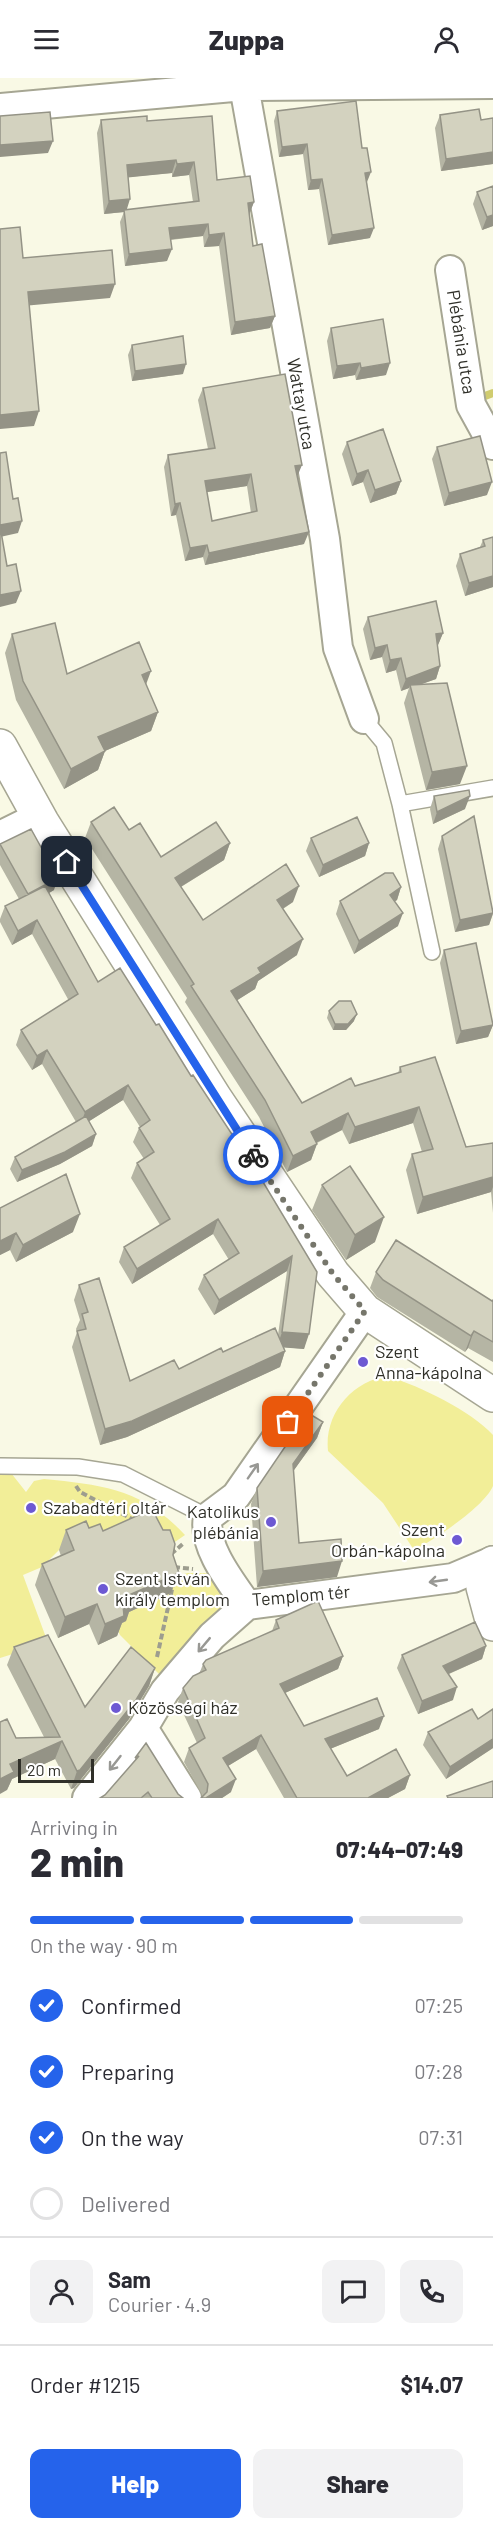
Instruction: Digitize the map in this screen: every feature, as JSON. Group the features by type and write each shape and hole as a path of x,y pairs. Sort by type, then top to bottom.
{"street":[{"path":"0,108 244,86 493,84"},
{"name":"Wattay utca","path":"244,86 325,539 338,648 364,719"},
{"name":"Plébánia utca","path":"450,270 471,405 493,445"},
{"path":"0,747 38,817 260,1166 333,1274 365,1311 493,1395"},
{"path":"0,836 38,817"},
{"path":"208,1517 236,1496 365,1311"},
{"name":"Templom tér","path":"208,1517 206,1529 220,1564 247,1605 453,1578 493,1562"},
{"path":"493,1562 483,1587 493,1624"},
{"path":"87,1798 143,1728 165,1691 212,1636 247,1605"},
{"path":"143,1728 187,1798"}],"lane":[{"path":"364,719 384,743 400,804 432,952"},
{"path":"400,804 493,788"},
{"path":"0,1466 78,1467 123,1474 208,1517"}],"path":[{"path":"78,1467 76,1486 80,1492 136,1521"},
{"path":"171,1555 183,1544"},
{"path":"167,1550 171,1555 174,1569 187,1568"},
{"path":"165,1691 150,1679 173,1594 174,1582"}],"shaded area":[{"path":"388,1376 444,1400 472,1417 493,1435 493,1486 488,1494 458,1522 414,1550 383,1503 328,1451 331,1424 343,1402 363,1385"},
{"path":"0,1459 26,1492 34,1481 44,1479 104,1487 121,1492 153,1508 185,1535 162,1551 59,1550 42,1567 23,1575 48,1643 0,1658"},
{"path":"188,1573 214,1573 225,1605 224,1610 163,1678 120,1635 115,1625 123,1614 171,1593 166,1578"}],"building":[{"path":"356,101 362,148 367,148 371,172 365,173 374,228 332,235 322,179 311,180 307,144 282,147 277,111"},
{"path":"479,109 481,120 493,118 493,152 446,159 440,115"},
{"path":"50,112 53,141 0,145 0,116"},
{"path":"147,116 147,121 212,116 217,180 250,176 254,202 248,203 253,246 262,244 275,316 235,322 224,233 209,235 208,224 169,228 172,249 129,254 124,210 199,201 194,162 177,164 176,160 127,165 130,199 109,201 101,120"},
{"path":"493,186 493,215 487,217 477,192"},
{"path":"20,227 23,258 112,250 115,284 28,292 39,411 0,415 0,229"},
{"path":"383,319 390,363 361,368 360,363 337,366 331,328"},
{"path":"183,336 186,364 135,371 132,345"},
{"path":"285,374 302,465 295,466 309,532 209,553 207,545 190,548 180,503 175,504 168,455 215,448 203,388","holes":["251,474 257,511 212,521 205,481"]},
{"path":"383,429 401,481 375,490 368,470 357,474 347,442"},
{"path":"480,436 492,482 449,493 437,447"},
{"path":"6,452 13,499 18,498 22,521 0,525 0,453"},
{"path":"0,526 7,566 16,564 21,591 0,595"},
{"path":"493,537 493,576 469,583 460,554 485,546 483,540"},
{"path":"436,601 443,633 436,634 440,666 406,679 401,658 390,660 387,645 375,648 368,617"},
{"path":"55,623 67,674 139,642 151,671 142,675 158,712 98,737 105,751 71,769 23,681 12,634"},
{"path":"447,683 467,766 432,772 410,685"},
{"path":"469,790 470,796 437,812 434,796"},
{"path":"114,807 129,830 140,823 161,857 216,822 230,843 175,878 203,920 286,864 299,886 277,900 303,939 258,968 261,973 231,991 302,1103 351,1078 355,1086 401,1072 400,1067 435,1057 466,1147 493,1143 493,1177 423,1197 412,1154 433,1149 419,1107 355,1127 348,1113 311,1132 317,1144 293,1156 265,1100 191,986 194,984 91,822"},
{"path":"474,816 493,913 460,920 442,836"},
{"path":"357,817 369,843 323,865 311,838"},
{"path":"31,829 58,878 28,894 0,844"},
{"path":"385,873 393,873 401,887 390,895 403,913 359,941 340,901"},
{"path":"45,886 98,982 120,968 156,1025 159,1024 191,1076 193,1075 260,1177 317,1272 309,1334 282,1332 292,1256 219,1300 204,1275 239,1253 218,1219 137,1269 124,1247 170,1219 137,1163 154,1152 139,1128 150,1120 128,1085 85,1112 47,1050 37,1056 21,1030 78,994 37,920 18,931 5,906"},
{"path":"476,943 493,1025 461,1031 444,950"},
{"path":"339,1001 351,1001 357,1014 348,1024 335,1024 329,1011"},
{"path":"86,1116 96,1134 65,1152 22,1170 15,1157"},
{"path":"350,1166 384,1217 355,1235 322,1185"},
{"path":"66,1174 80,1214 23,1245 16,1233 0,1241 0,1208"},
{"path":"396,1240 493,1300 493,1342 474,1331 471,1336 383,1280 376,1272"},
{"path":"99,1278 130,1381 174,1360 179,1369 221,1348 223,1352 275,1328 285,1351 132,1421 105,1429 77,1331 86,1329 82,1314 88,1312 79,1285"},
{"path":"308,1413 323,1422 293,1464 299,1543 341,1539 342,1561 263,1571 257,1488"},
{"name":"Szent István király templom","path":"152,1509 163,1530 170,1530 175,1544 173,1555 179,1573 131,1594 134,1600 123,1605 124,1616 105,1624 97,1604 65,1617 42,1564 74,1550 66,1530 86,1521 89,1528 100,1524 103,1531"},
{"path":"318,1601 343,1656 280,1684 304,1726 377,1698 384,1716 325,1739 347,1776 396,1749 410,1775 368,1798 297,1798 261,1735 223,1758 236,1779 206,1798 201,1798 207,1792 208,1784 189,1748 205,1738 183,1688 193,1676 206,1670 203,1664 206,1660 279,1628 276,1620"},
{"path":"475,1622 486,1646 443,1666 457,1687 422,1701 402,1655"},
{"path":"48,1635 85,1707 131,1647 155,1668 136,1700 80,1770 77,1771 62,1741 10,1764 14,1772 0,1779 0,1722 7,1719 16,1738 60,1737 14,1647"},
{"path":"472,1709 478,1719 493,1709 493,1739 450,1767 428,1732"},
{"path":"146,1743 178,1794 183,1798 152,1798 148,1792 141,1798 100,1798 139,1756 135,1758"},
{"path":"493,1781 493,1798 448,1798 447,1796"}],"waterway":[{"path":"485,396 493,393"}],"way so far":[{"path":"253,1155 333,1274 365,1311 288,1422"}],"place":[{"name":"Szent Anna-kápolna","path":"363,1362"},
{"name":"Szabadtéri oltár","path":"31,1508"},
{"name":"Katolikus plébánia","path":"271,1522"},
{"name":"Szent Orbán-kápolna","path":"457,1540"},
{"name":"Szent István király templom","path":"103,1589"},
{"name":"Közösségi ház","path":"116,1708"}],"route":[{"path":"67,862 253,1155"}]}
